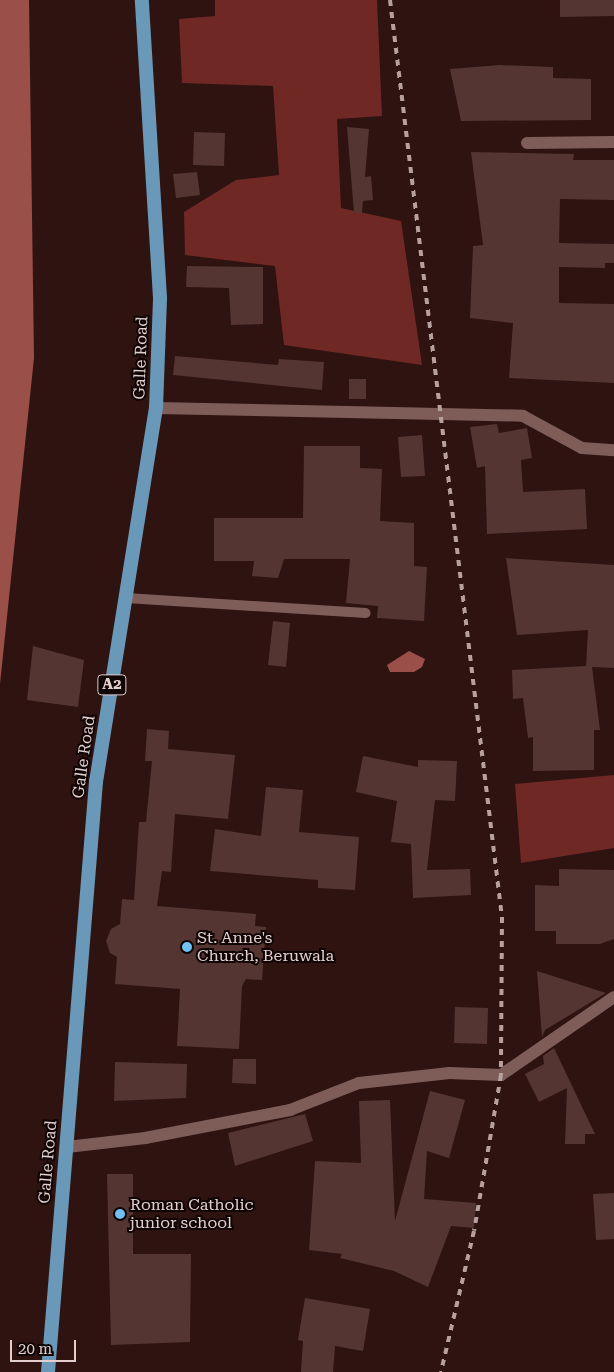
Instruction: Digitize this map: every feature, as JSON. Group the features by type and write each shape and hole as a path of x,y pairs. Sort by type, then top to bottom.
{"highway":[{"name":"Galle Road","path":"48,1372 96,782 156,408 160,298 142,0"}],"street":[{"path":"526,143 614,142"},
{"path":"156,408 523,416 582,448 614,450"},
{"path":"67,1147 145,1138 290,1110 359,1083 449,1072 500,1075 614,997"}],"lane":[{"path":"126,598 366,613"}],"shaded area":[{"path":"0,0 29,0 34,358 0,684"},
{"path":"215,0 377,0 382,116 337,119 341,208 401,221 422,365 284,345 275,266 185,255 184,212 236,180 279,175 273,86 182,83 179,19 215,16"},
{"path":"409,651 425,659 422,667 414,672 390,672 387,665"},
{"path":"614,775 614,848 521,863 515,784"}],"building":[{"path":"560,0 614,0 614,16 560,17"},
{"path":"500,65 553,67 553,78 591,79 591,120 461,121 450,69"},
{"path":"347,127 369,129 365,177 371,176 373,200 363,201 362,213 354,213"},
{"path":"194,132 225,133 224,166 193,165"},
{"path":"471,152 574,154 573,160 614,160 614,200 560,199 559,243 614,244 614,263 605,263 605,268 559,267 559,303 614,304 614,383 509,378 513,323 470,318 473,246 483,245"},
{"path":"197,172 200,195 176,198 173,174"},
{"path":"187,266 263,267 263,324 231,325 229,288 186,287"},
{"path":"175,356 278,365 279,359 324,362 322,390 173,375"},
{"path":"349,379 366,379 366,399 349,399"},
{"path":"497,424 499,433 527,428 532,458 521,460 523,492 585,489 587,529 487,534 485,466 477,468 470,427"},
{"path":"422,435 425,476 401,477 398,437"},
{"path":"304,446 360,446 360,468 382,469 380,521 414,523 414,566 427,567 424,621 377,618 378,606 346,603 350,559 284,559 278,578 252,576 254,561 214,561 214,518 303,518"},
{"path":"506,558 614,565 614,668 592,667 600,730 594,730 594,770 533,771 533,737 528,738 523,698 513,699 512,670 586,666 588,630 517,635"},
{"path":"273,621 290,623 286,667 268,665"},
{"path":"33,646 84,660 78,707 27,700"},
{"path":"147,729 169,731 168,749 235,755 228,819 175,814 171,872 162,871 157,906 256,914 255,926 266,927 262,980 246,979 242,986 239,1049 177,1046 180,989 115,984 117,957 110,953 106,941 111,929 120,924 122,899 134,900 139,822 146,822 152,761 145,761"},
{"path":"363,756 418,767 418,760 457,761 455,801 435,800 427,870 470,869 471,895 413,898 411,844 391,842 397,801 356,792"},
{"path":"266,787 303,790 299,832 359,837 355,890 318,888 318,880 210,871 215,829 261,836"},
{"path":"559,869 614,870 614,939 600,944 556,944 556,931 535,931 535,885 559,886"},
{"path":"537,971 606,993 545,1030 542,1037"},
{"path":"455,1007 488,1008 487,1044 454,1043"},
{"path":"554,1048 595,1134 585,1134 585,1144 565,1144 567,1088 539,1102 525,1074 544,1064 543,1056"},
{"path":"233,1059 256,1059 256,1084 232,1083"},
{"path":"115,1062 187,1064 186,1098 114,1101"},
{"path":"430,1091 465,1100 449,1158 427,1151 424,1199 476,1203 474,1228 451,1226 428,1287 394,1271 340,1258 342,1254 309,1250 315,1161 361,1163 359,1101 390,1100 395,1221"},
{"path":"305,1114 313,1141 235,1166 228,1133"},
{"path":"107,1174 133,1174 133,1254 191,1254 190,1342 111,1345"},
{"path":"614,1193 614,1239 596,1240 593,1194"},
{"path":"305,1298 370,1309 363,1351 335,1346 333,1372 301,1372 303,1341 298,1340"}],"railway":[{"path":"390,0 502,917 501,1075 474,1231 441,1372"}],"place":[{"name":"St. Anne's Church, Beruwala","path":"187,947"},
{"name":"Roman Catholic junior school","path":"120,1214"}]}
